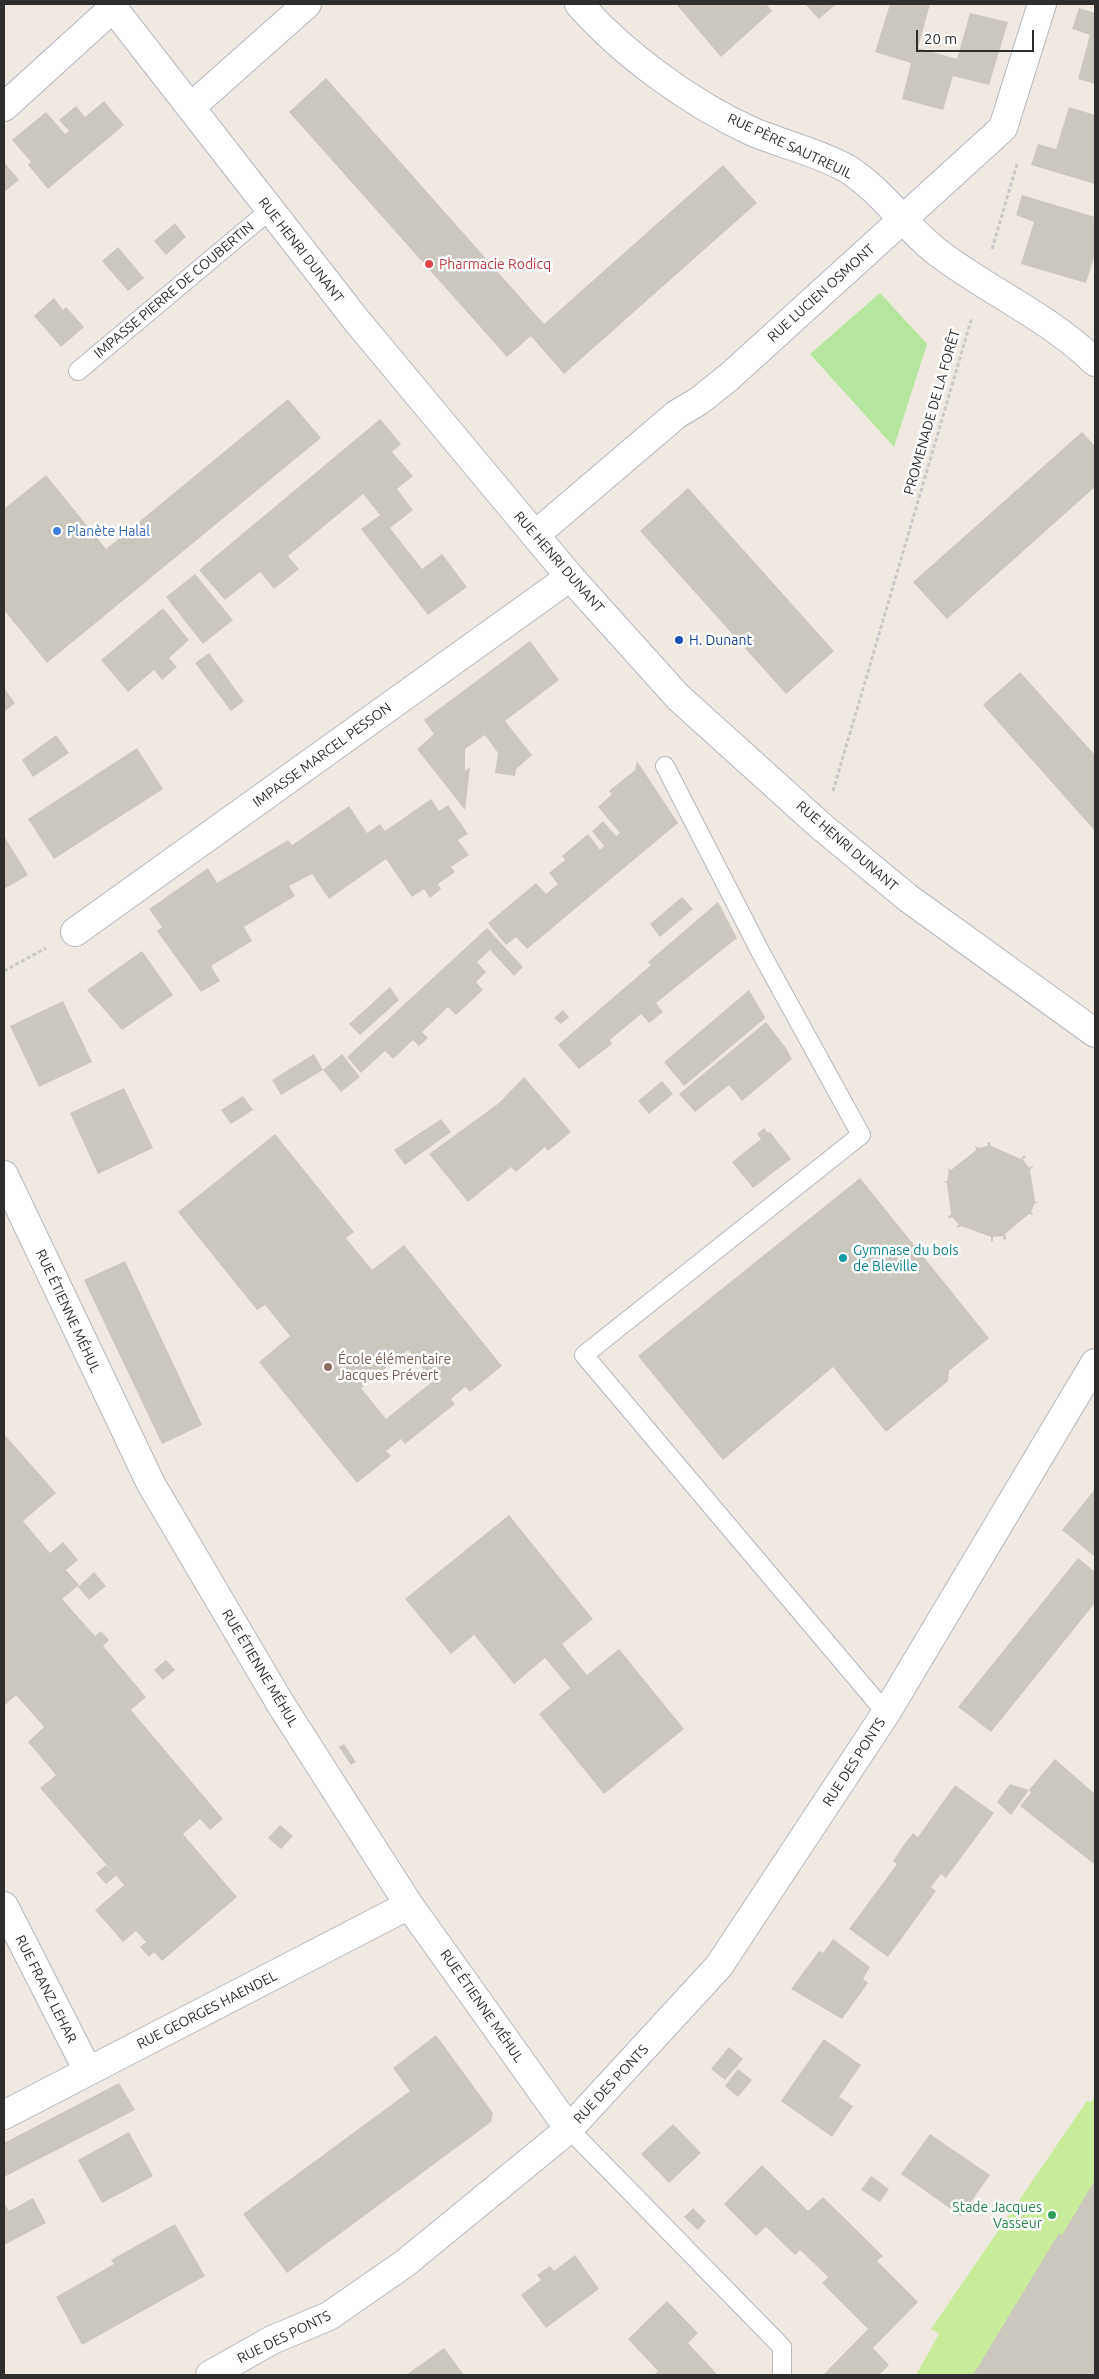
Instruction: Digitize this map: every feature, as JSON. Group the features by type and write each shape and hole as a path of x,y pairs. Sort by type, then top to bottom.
{"street":[{"path":"191,107 307,4"},
{"name":"RUE PÈRE SAUTREUIL","path":"579,4 594,21 688,96 750,130 845,168 878,192 937,252 1053,327 1080,346 1095,362"},
{"name":"RUE LUCIEN OSMONT","path":"535,535 677,414 699,402 729,377 1003,128 1042,4"},
{"path":"4,107 111,6"},
{"name":"RUE HENRI DUNANT","path":"111,6 357,321 570,577 678,697 822,828 908,898 1095,1032"},
{"name":"IMPASSE MARCEL PESSON","path":"75,932 570,577"},
{"name":"RUE ÉTIENNE MÉHUL","path":"4,1175 151,1484 280,1703 409,1904 569,2129"},
{"name":"RUE DES PONTS","path":"210,2375 272,2340 329,2316 397,2269 569,2129 719,1966 886,1713 1095,1362"},
{"name":"RUE GEORGES HAENDEL","path":"4,2115 409,1904"},
{"name":"RUE FRANZ LEHAR","path":"4,1906 88,2071"}],"lane":[{"name":"IMPASSE PIERRE DE COUBERTIN","path":"78,370 270,210"},
{"path":"664,766 761,953 862,1135 584,1355 886,1713"},
{"name":"RUE DES PONTS","path":"569,2129 782,2347 782,2375"}],"path":[{"name":"PROMENADE DE LA FORÊT","path":"822,828 1019,157"},
{"path":"4,971 75,932"}],"green space":[{"path":"880,293 927,344 894,447 810,354"},
{"name":"Stade Jacques Vasseur","path":"1095,2096 1095,2375 916,2375 939,2334 931,2329 1087,2101 1091,2102"}],"building":[{"path":"676,4 766,4 772,11 721,57"},
{"path":"805,4 836,4 819,19"},
{"path":"890,4 930,4 918,48 957,59 970,13 1008,22 989,85 953,76 943,110 902,99 911,63 875,52"},
{"path":"1079,8 1095,13 1095,84 1078,79 1090,35 1072,29"},
{"path":"326,78 544,324 723,165 757,203 564,374 531,336 507,357 289,112"},
{"path":"104,101 124,125 48,189 28,165 31,162 12,140 46,112 65,134 69,131 59,120 76,106 85,117"},
{"path":"1069,107 1095,115 1095,184 1031,165 1038,144 1056,149"},
{"path":"4,162 19,180 4,192"},
{"path":"1022,195 1095,217 1095,254 1086,283 1021,264 1034,222 1016,215"},
{"path":"175,223 186,237 166,255 154,241"},
{"path":"118,247 144,278 128,291 102,261"},
{"path":"54,298 63,310 66,307 84,327 61,347 34,316"},
{"path":"288,399 321,438 47,663 4,610 4,509 46,475 106,549"},
{"path":"380,419 401,444 392,452 413,476 397,489 413,510 390,528 422,569 442,554 467,587 428,615 361,529 380,515 363,494 288,556 299,569 274,589 260,572 225,600 199,570"},
{"path":"1082,432 1095,446 1095,487 947,619 913,582"},
{"path":"688,488 834,651 786,694 640,531"},
{"path":"195,574 233,620 203,644 166,597"},
{"path":"163,608 189,640 169,658 177,667 162,680 154,670 128,692 101,660"},
{"path":"530,641 559,680 505,721 532,755 516,769 515,776 495,773 498,753 485,735 465,749 465,771 470,767 465,810 417,749 434,734 424,720"},
{"path":"209,653 244,701 231,711 195,663"},
{"path":"1020,672 1095,755 1095,831 983,705"},
{"path":"4,688 15,703 4,712"},
{"path":"56,735 69,753 33,777 22,760"},
{"path":"137,748 163,789 54,859 28,819"},
{"path":"637,761 678,823 527,949 516,937 506,945 488,923 536,883 546,894 558,884 549,873 565,860 562,856 588,834 600,850 604,846 592,831 603,821 616,836 620,833 598,807 612,794 609,791 635,770"},
{"path":"431,799 439,811 448,805 468,834 458,840 469,855 451,867 455,872 438,884 441,889 430,898 424,889 412,897 386,859 329,899 312,874 289,886 295,896 244,927 252,941 211,966 220,981 201,992 157,931 162,927 149,909 208,868 217,883 288,840 292,845 349,806 367,833 380,824 385,831"},
{"path":"4,836 28,875 4,889"},
{"path":"682,897 693,909 660,937 650,924"},
{"path":"718,902 737,938 656,1003 663,1012 649,1023 641,1014 610,1040 612,1044 579,1069 558,1045 651,965 648,962"},
{"path":"487,928 523,967 514,976 490,950 477,962 486,972 476,982 483,990 456,1015 448,1007 422,1032 428,1038 419,1046 413,1040 393,1059 385,1051 361,1073 347,1057"},
{"path":"142,951 173,995 122,1030 87,990"},
{"path":"390,987 399,1000 360,1035 349,1024"},
{"path":"749,990 765,1017 764,1019 684,1086 664,1062"},
{"path":"63,1001 92,1062 39,1087 10,1026"},
{"path":"563,1010 569,1017 561,1024 554,1018"},
{"path":"766,1022 792,1059 742,1101 729,1085 695,1112 679,1094"},
{"path":"314,1054 323,1070 281,1095 272,1080"},
{"path":"342,1054 360,1077 341,1092 323,1070"},
{"path":"524,1077 571,1132 548,1151 545,1147 516,1172 511,1167 468,1202 429,1154 499,1103"},
{"path":"662,1081 673,1094 649,1114 638,1101"},
{"path":"124,1088 153,1148 98,1174 70,1113"},
{"path":"243,1096 253,1110 231,1124 221,1110"},
{"path":"441,1119 451,1132 405,1165 394,1150"},
{"path":"764,1128 768,1133 770,1132 791,1159 753,1188 732,1162 761,1139 757,1134"},
{"path":"275,1134 354,1232 346,1238 372,1270 404,1245 502,1366 470,1392 465,1387 451,1399 455,1404 405,1444 401,1439 386,1451 391,1456 357,1483 259,1362 290,1336 265,1305 257,1310 178,1212","holes":["408,1350 433,1381 386,1419 361,1388"]},
{"path":"990,1142 991,1146 1021,1159 1024,1155 1026,1157 1023,1159 1029,1168 1034,1165 1030,1170 1035,1201 1039,1202 1035,1203 1031,1212 1034,1215 1029,1214 1005,1234 1006,1239 1004,1240 1003,1236 993,1237 991,1242 991,1237 961,1226 958,1228 956,1226 959,1225 952,1217 949,1219 948,1217 951,1214 947,1183 942,1182 947,1181 949,1171 947,1168 951,1170 976,1150 975,1145 978,1148 988,1146 987,1143"},
{"name":"Gymnase du bois de Bleville","path":"860,1178 989,1338 949,1371 948,1381 886,1432 833,1367 723,1460 638,1356"},
{"path":"125,1261 202,1425 162,1444 84,1280"},
{"path":"4,1434 56,1493 23,1521 50,1553 63,1542 78,1560 66,1570 79,1585 62,1599 95,1636 101,1631 109,1640 103,1646 146,1697 131,1710 223,1819 210,1830 200,1819 183,1834 237,1897 162,1961 154,1952 149,1957 140,1947 146,1942 136,1931 123,1942 95,1910 124,1885 40,1788 56,1775 28,1742 44,1727 16,1695 4,1706"},
{"path":"1095,1489 1095,1555 1094,1556 1062,1530"},
{"path":"509,1515 593,1619 562,1644 587,1675 619,1649 684,1729 604,1794 539,1714 570,1688 545,1658 514,1684 474,1635 451,1654 405,1599"},
{"path":"1078,1558 1095,1572 1095,1603 991,1732 958,1707"},
{"path":"94,1572 106,1586 89,1600 78,1587"},
{"path":"166,1660 175,1670 163,1680 154,1670"},
{"path":"344,1744 356,1762 351,1765 339,1747"},
{"path":"1055,1759 1095,1794 1094,1864 1020,1806 1031,1793 1029,1790"},
{"path":"1010,1784 1029,1790 1011,1815 997,1802"},
{"path":"955,1785 994,1813 946,1878 941,1874 931,1887 936,1891 888,1957 849,1929 897,1864 893,1861 903,1846 913,1833 918,1837"},
{"path":"280,1825 293,1836 281,1849 268,1838"},
{"path":"106,1865 116,1876 106,1884 96,1873"},
{"path":"833,1939 870,1967 863,1979 868,1983 842,2019 791,1989 819,1951 823,1953"},
{"path":"436,2035 493,2113 491,2122 287,2273 243,2214 410,2091 393,2068"},
{"path":"824,2039 861,2065 839,2097 853,2106 832,2137 781,2101"},
{"path":"729,2047 743,2059 725,2080 711,2069"},
{"path":"738,2069 752,2080 738,2097 725,2086"},
{"path":"119,2083 135,2110 4,2177 4,2143"},
{"path":"673,2124 701,2153 669,2183 641,2154"},
{"path":"129,2132 153,2176 102,2203 78,2160"},
{"path":"930,2134 990,2175 961,2216 901,2174"},
{"path":"762,2165 808,2211 823,2197 883,2256 877,2261 918,2302 873,2348 889,2365 879,2375 823,2375 868,2329 822,2283 828,2277 800,2250 795,2255 766,2227 756,2236 724,2204"},
{"path":"871,2176 889,2189 880,2202 861,2190"},
{"path":"1095,2180 1095,2375 973,2375 1059,2233 1062,2235"},
{"path":"33,2198 46,2223 4,2245 4,2203 9,2211"},
{"path":"693,2208 706,2221 698,2230 684,2217"},
{"path":"175,2224 205,2276 82,2345 56,2297 114,2264 111,2260"},
{"path":"575,2255 599,2289 546,2328 521,2295 541,2280 537,2275 550,2266 554,2271"},
{"path":"667,2301 698,2333 688,2343 716,2373 714,2375 654,2375 658,2371 628,2339"},
{"path":"444,2348 464,2375 406,2375"}],"place":[{"name":"Pharmacie Rodicq","path":"429,264"},
{"name":"Planète Halal","path":"57,531"},
{"name":"H. Dunant","path":"679,640"},
{"name":"Gymnase du bois de Bleville","path":"843,1258"},
{"name":"École élémentaire Jacques Prévert","path":"328,1367"},
{"name":"Stade Jacques Vasseur","path":"1052,2215"}]}
